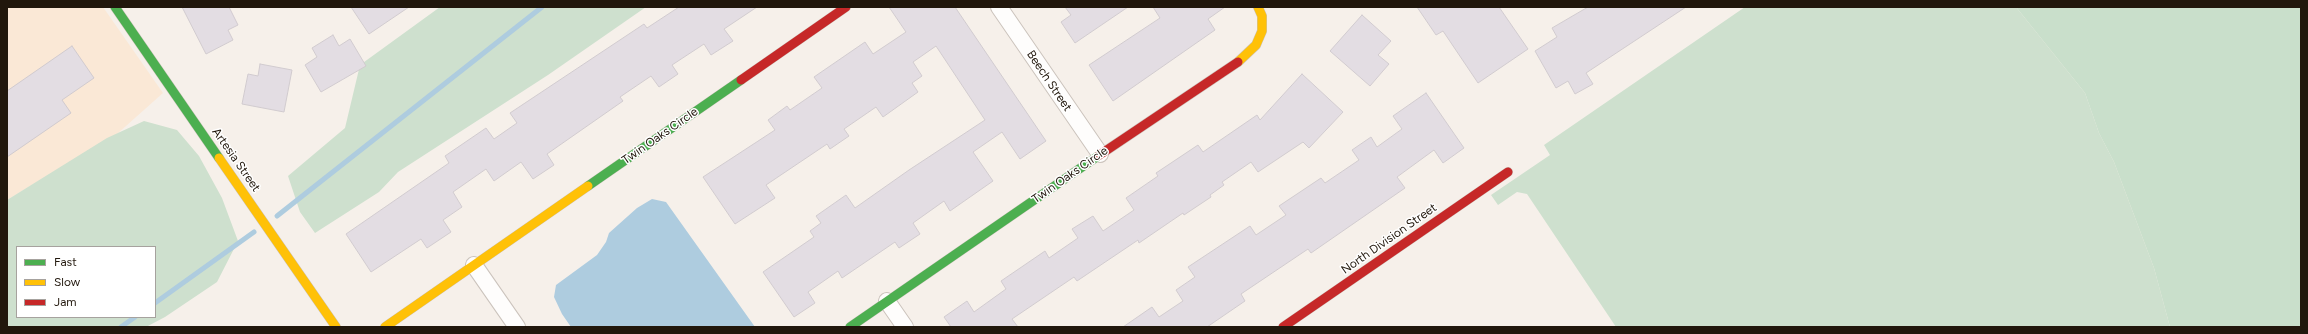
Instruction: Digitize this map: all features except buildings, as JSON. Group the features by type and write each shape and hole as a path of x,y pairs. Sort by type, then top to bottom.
{"street":[{"name":"Artesia Street","path":"115,7 336,327"},
{"name":"Twin Oaks Circle","path":"385,327 846,7"},
{"name":"Beech Street","path":"999,7 1100,154"},
{"name":"Twin Oaks Circle","path":"850,327 1100,154 1245,57 1256,45 1262,31 1262,16 1258,7"},
{"name":"North Division Street","path":"1283,327 1508,172"},
{"path":"474,265 517,327"},
{"path":"887,301 905,327"}],"shaded area":[{"path":"7,7 103,7 163,93 117,134 7,200"}],"green space":[{"path":"440,7 646,7 548,75 398,172 379,192 315,233 300,212 288,176 345,128 360,65"},
{"path":"1745,7 2016,7 2085,93 2099,133 2114,162 2154,268 2170,327 1616,327 1527,194 1517,192 1498,205 1491,195 1550,155 1544,145"},
{"path":"2016,7 2301,7 2301,327 2170,327 2154,268 2114,162 2099,133 2085,93"},
{"path":"144,121 177,130 199,156 222,198 238,241 217,282 165,317 146,327 7,327 7,200 107,138"}],"water":[{"path":"652,199 666,202 755,327 571,327 562,314 554,297 556,285 597,255 606,242 609,233 637,208"}],"waterway":[{"path":"277,216 542,7"},
{"path":"156,302 254,232"},
{"path":"121,327 134,318"}],"traffic: fast":[{"path":"115,7 219,158"},
{"path":"588,186 741,80"},
{"path":"850,327 1098,156"}],"traffic: slow":[{"path":"1238,62 1256,45 1262,31 1262,16 1258,7"},
{"path":"219,158 336,327"},
{"path":"385,327 588,186"}],"traffic: jam":[{"path":"741,80 846,7"},
{"path":"1098,156 1238,62"},
{"path":"1283,327 1508,172"}]}
